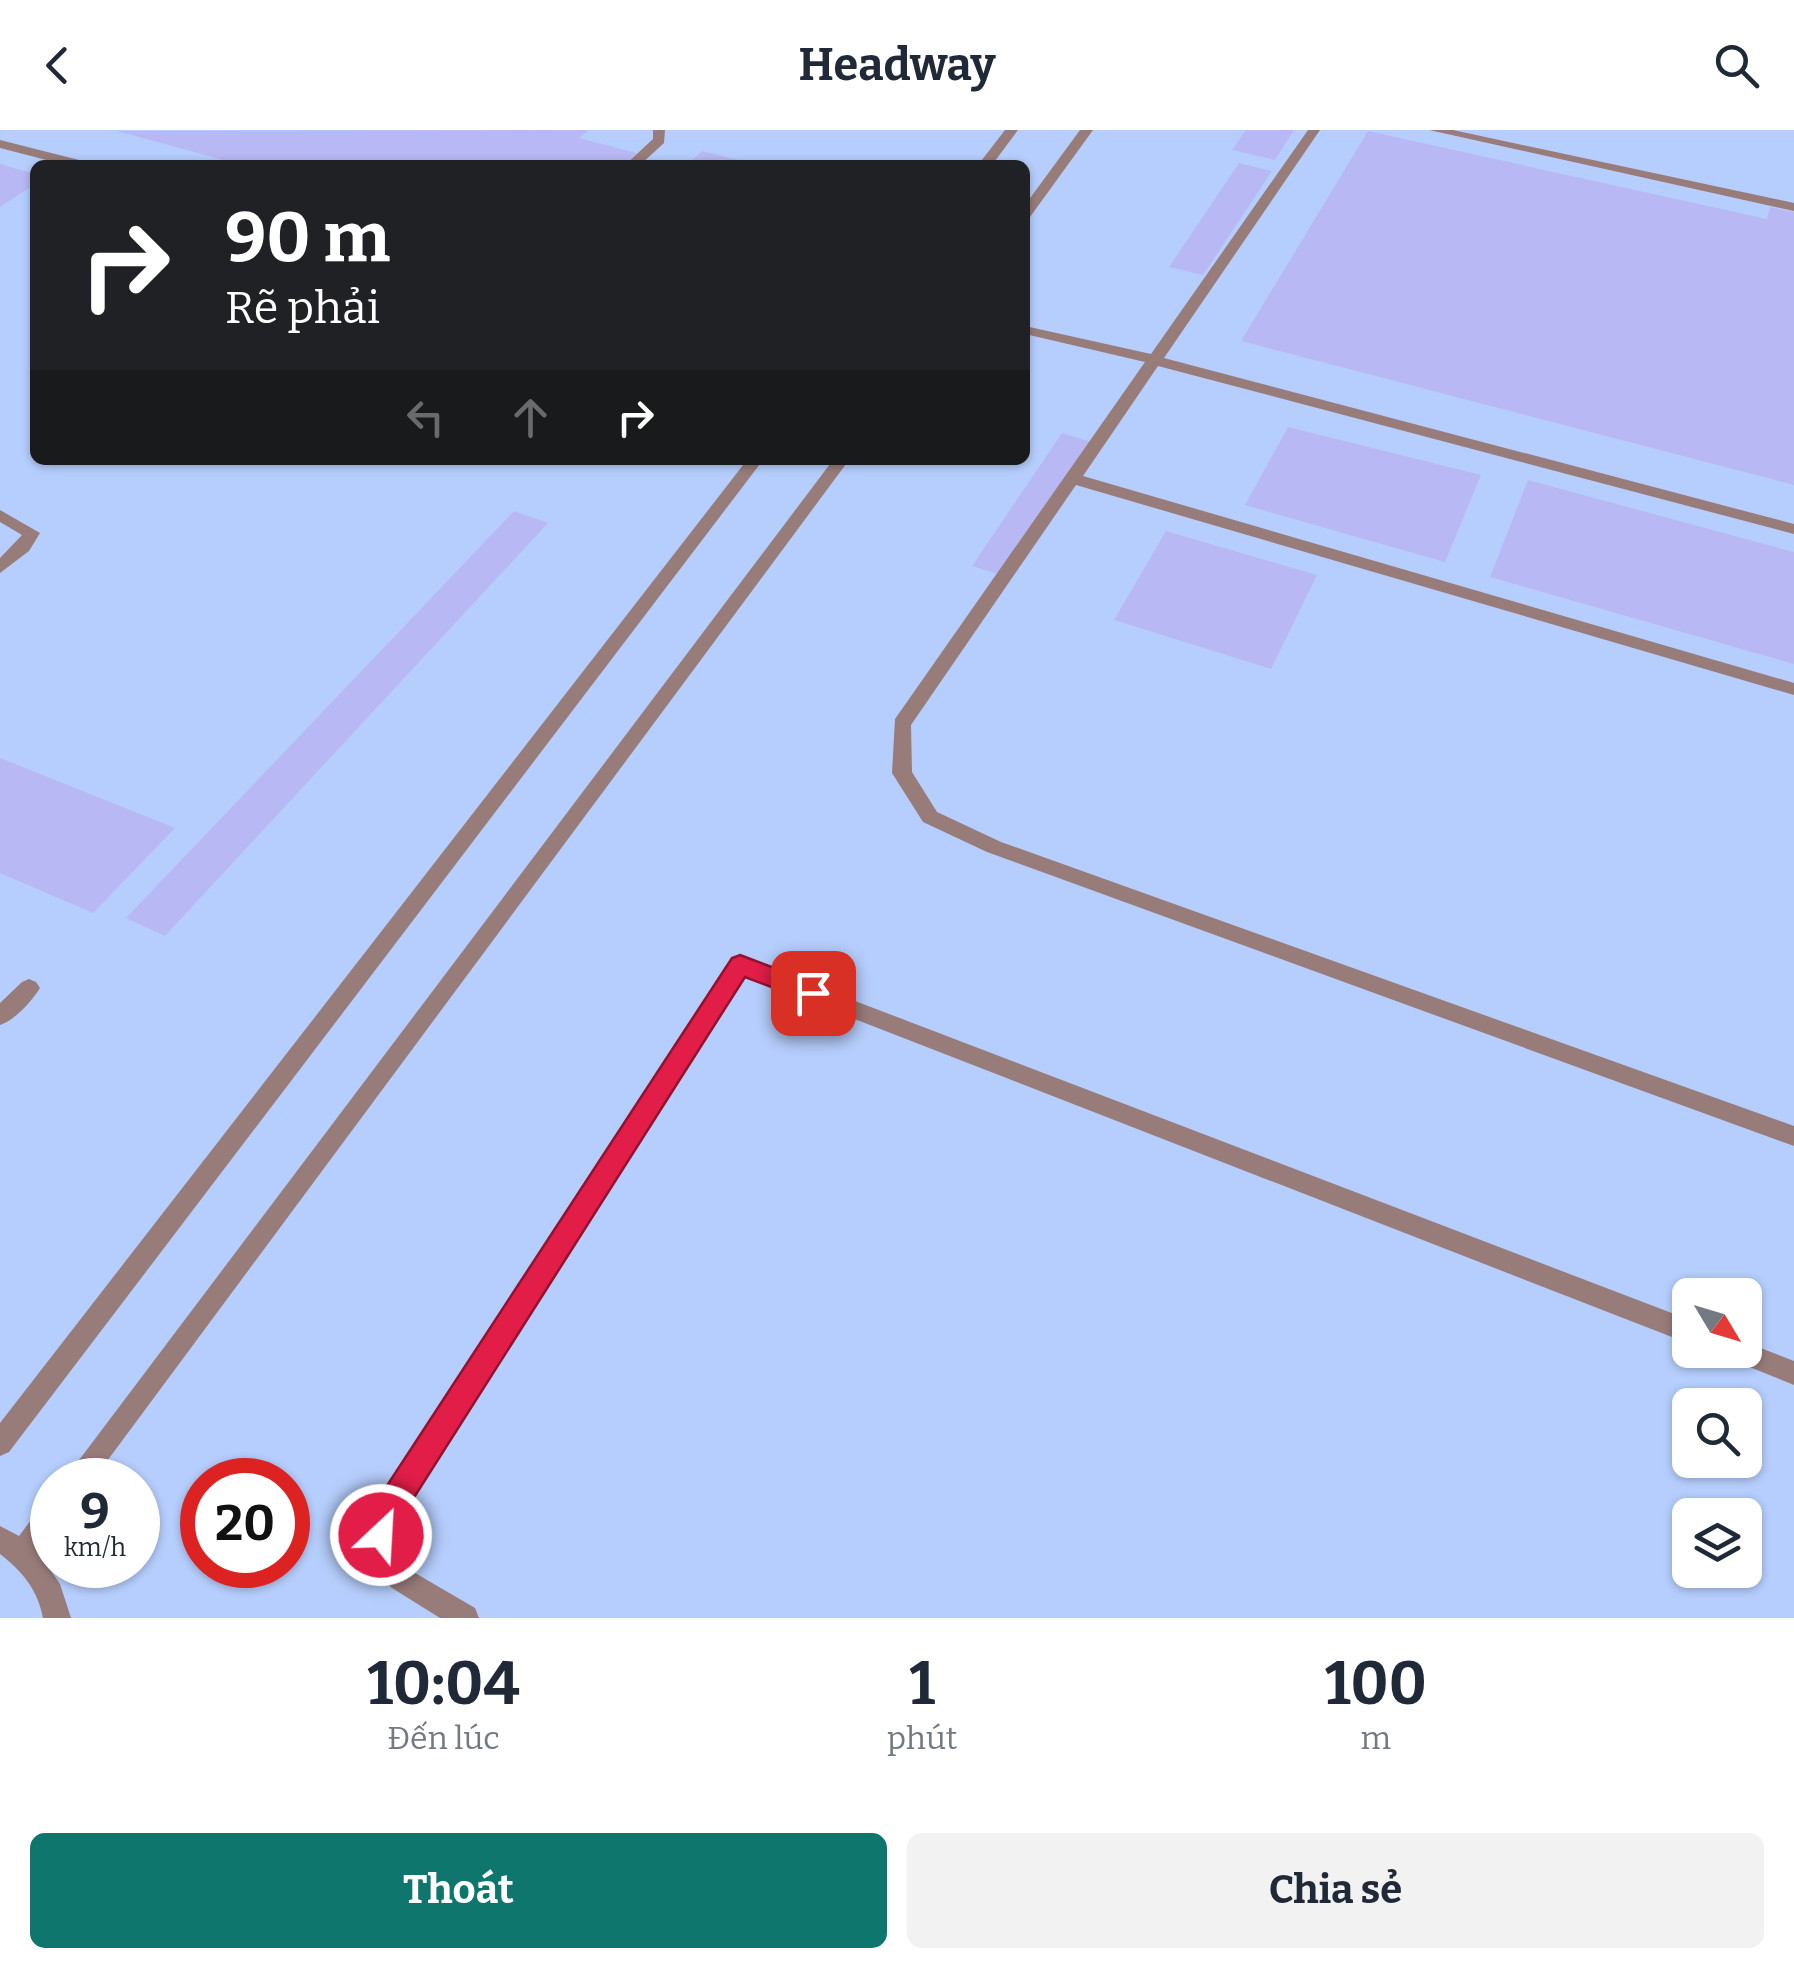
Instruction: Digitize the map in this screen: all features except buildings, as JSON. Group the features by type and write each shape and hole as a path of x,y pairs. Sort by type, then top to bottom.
{"street":[{"path":"638,160 660,140 658,130"},
{"path":"988,160 1012,130"},
{"path":"1030,207 1087,130"},
{"path":"1314,130 902,724 902,773 930,817 994,847 1794,1136"},
{"path":"1435,130 1794,208"},
{"path":"0,144 62,160"},
{"path":"1030,331 1155,360 1794,529"},
{"path":"0,1443 751,465"},
{"path":"93,1458 837,465"},
{"path":"1075,479 1794,689"},
{"path":"0,515 32,532 23,548 0,566"},
{"path":"465,1618 401,1579 376,1555 386,1515 740,965 1672,1325"},
{"path":"0,1016 30,988"},
{"path":"1762,1360 1794,1372"},
{"path":"12,1545 55,1602 57,1618"}],"shaded area":[{"path":"0,130 1794,130 1794,1618 0,1618"}],"route":[{"path":"381,1535 386,1515 740,965 813,993"}]}
